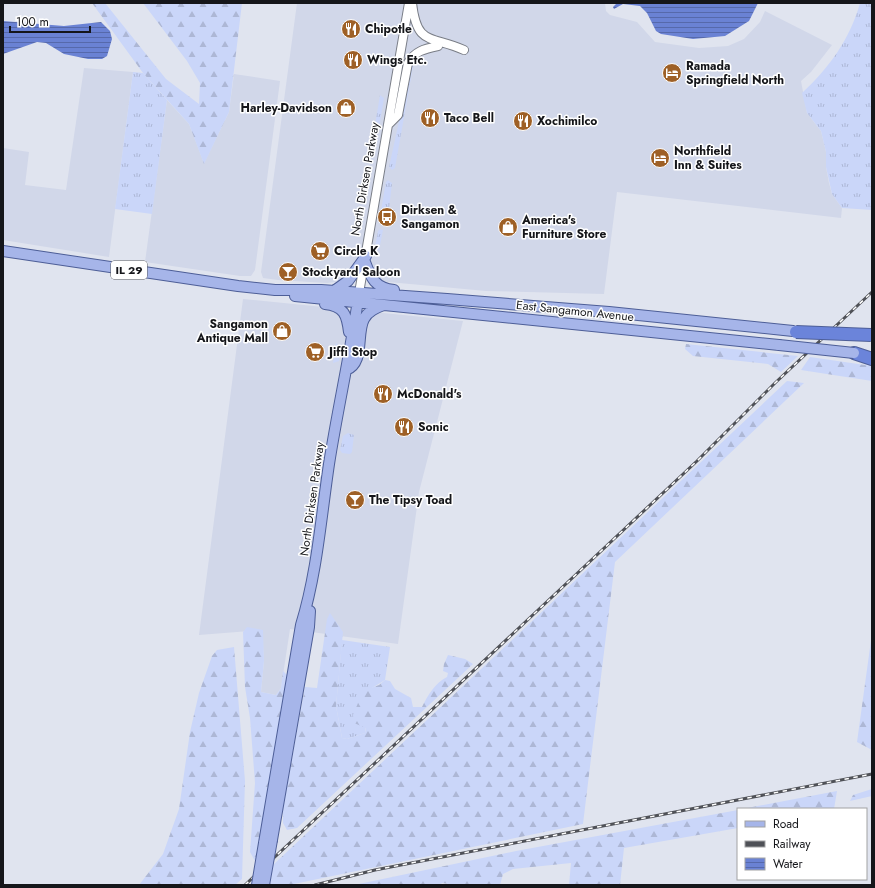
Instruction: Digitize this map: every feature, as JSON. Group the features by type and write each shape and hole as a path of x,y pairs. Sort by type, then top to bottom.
{"highway":[{"path":"794,331 871,337"},
{"path":"854,353 872,359"}],"main road":[{"name":"East Sangamon Avenue","path":"3,251 173,277 276,290 334,291 384,305 872,355"},
{"path":"334,291 348,281 365,259"},
{"path":"365,259 372,280 381,288 428,293 447,299"},
{"name":"East Sangamon Avenue","path":"276,290 296,296 447,299 609,312 794,331"},
{"path":"296,296 301,301 337,306 345,314 348,320 351,340"},
{"name":"North Dirksen Parkway","path":"264,885 268,842 302,625 310,597 359,298"},
{"path":"346,370 356,361 363,320 371,310 384,305"},
{"name":"North Dirksen Parkway","path":"257,885 268,842"}],"street":[{"path":"410,3 415,22 424,36 429,39 452,44 464,50"},
{"name":"North Dirksen Parkway","path":"359,298 410,3"},
{"path":"388,125 398,115 408,63 416,52 438,46"}],"shaded area":[{"path":"297,3 605,3 606,11 610,15 637,22 655,42 699,48 728,46 744,39 760,22 765,11 832,45 811,72 801,81 807,113 821,131 826,152 826,167 829,183 832,194 842,208 841,218 617,192 604,294 486,291 345,278 327,283 263,278 261,272"},
{"path":"84,68 133,72 109,257 3,240 3,148 29,152 25,185 66,190"},
{"path":"234,74 280,81 255,270 251,276 240,276 145,262 167,100 189,124 204,163 229,112"},
{"path":"243,299 463,321 419,492 398,644 290,629 281,688 276,695 261,692 264,661 262,630 199,635"}],"green space":[{"path":"92,3 105,3 166,79 199,104 200,83 187,61 143,3 242,3 229,112 204,164 189,124 143,73"},
{"path":"860,3 872,3 872,210 842,208 832,194 826,167 826,152 821,131 807,113 802,93 830,63 851,29"},
{"path":"414,61 395,168 392,170 389,167 409,67"},
{"path":"133,72 143,73 167,100 152,214 115,209"},
{"path":"380,95 384,98 377,140 375,143 372,143"},
{"path":"388,180 392,183 389,209 385,220 380,216 386,182"},
{"path":"380,229 383,230 379,250 376,250 375,247 378,231"},
{"path":"336,343 341,349 339,361 333,363"},
{"path":"686,344 798,356 781,372 768,364 693,356 685,349"},
{"path":"810,357 872,366 872,381 801,370"},
{"path":"787,381 804,383 615,562 583,824 289,885 270,885 273,865"},
{"path":"348,433 354,435 352,452 350,454 342,453 340,450 343,436"},
{"path":"330,613 343,632 336,706 342,738 347,739 365,733 366,728 354,723 353,715 363,691 379,685 385,680 390,681 395,689 411,698 413,707 422,707 435,686 447,677 448,673 443,671 448,655 465,659 473,664 297,828 287,830 283,823 283,809 305,687 317,688 327,619"},
{"path":"247,627 263,630 264,661 261,692 276,695 281,688 283,671 287,675 255,861 250,852 255,783 250,718 245,687 243,632"},
{"path":"872,633 872,750 857,742"},
{"path":"342,640 390,647 385,680 372,688 365,733 347,739 342,738 336,706"},
{"path":"234,647 245,781 242,879 235,885 139,885 163,854 179,809 190,732 199,693 212,656 217,650"},
{"path":"872,789 872,796 850,801 853,795"},
{"path":"837,791 834,808 747,808"},
{"path":"737,810 737,828 624,848 620,885 569,885 571,863 513,869 503,874 500,885 455,885 442,883 440,885 354,885 516,851"}],"water":[{"path":"617,3 758,3 749,21 725,36 693,39 661,34 656,31 647,13 640,6 623,4 614,9 613,7"},
{"path":"3,21 64,26 101,22 110,31 112,39 107,56 102,59 88,59 64,54 46,43 37,42 3,54"}],"railway":[{"path":"245,885 697,461 775,383 872,292"},
{"path":"315,885 375,870 872,774"}],"place":[{"name":"Chipotle","path":"351,29"},
{"name":"Wings Etc.","path":"353,60"},
{"name":"Ramada Springfield North","path":"672,73"},
{"name":"Harley-Davidson","path":"346,108"},
{"name":"Taco Bell","path":"430,118"},
{"name":"Xochimilco","path":"523,121"},
{"name":"Northfield Inn & Suites","path":"660,158"},
{"name":"Dirksen & Sangamon","path":"387,217"},
{"name":"America's Furniture Store","path":"508,227"},
{"name":"Circle K","path":"320,251"},
{"name":"Stockyard Saloon","path":"288,272"},
{"name":"Sangamon Antique Mall","path":"282,331"},
{"name":"Jiffi Stop","path":"315,352"},
{"name":"McDonald's","path":"383,394"},
{"name":"Sonic","path":"404,427"},
{"name":"The Tipsy Toad","path":"355,500"}]}
